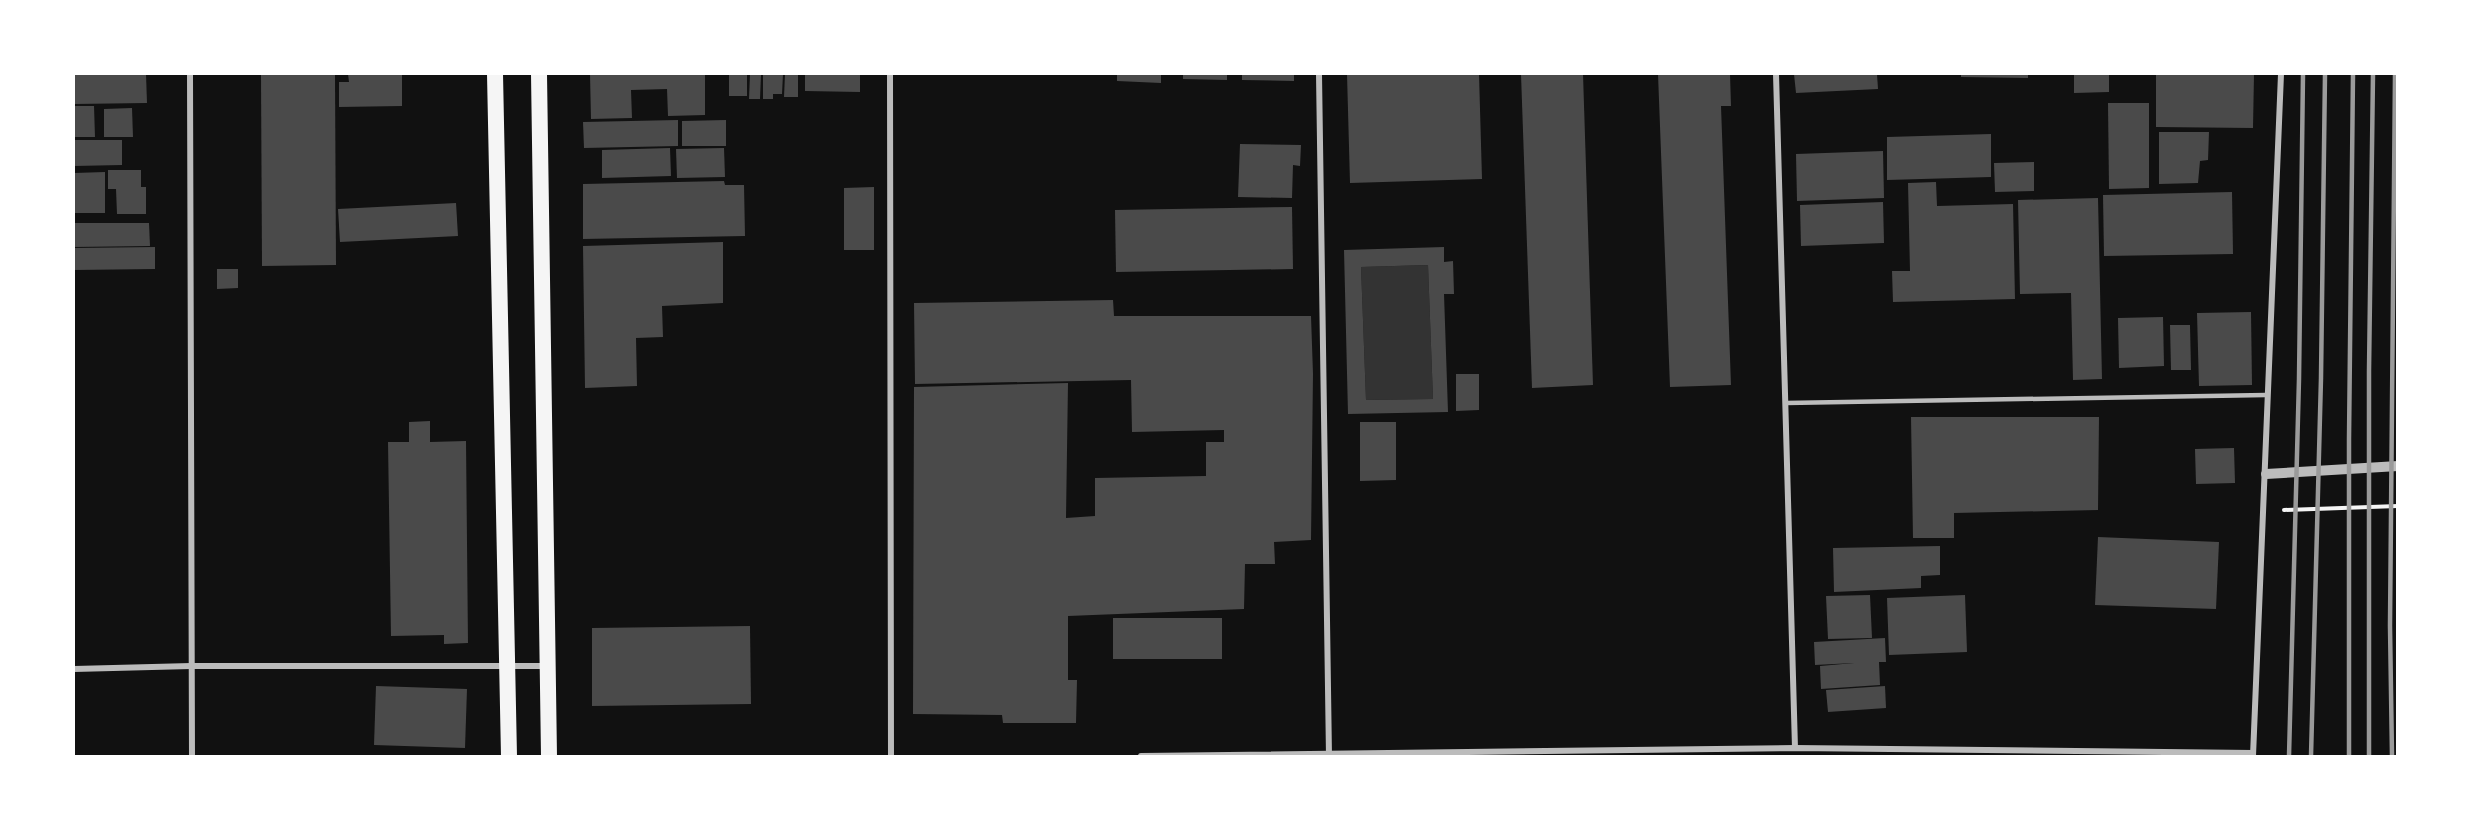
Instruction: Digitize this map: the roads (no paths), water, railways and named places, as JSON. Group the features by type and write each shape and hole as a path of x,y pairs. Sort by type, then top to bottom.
{"highway":[{"path":"495,74 510,756"},
{"path":"539,74 549,756"}],"street":[{"path":"190,74 192,756"},
{"path":"890,74 891,756"},
{"path":"1319,74 1329,755"},
{"path":"1776,74 1795,748"},
{"path":"1141,756 1795,748 2253,755 2262,511 2266,474 2266,394 2281,74"},
{"path":"2266,474 2397,466"},
{"path":"74,669 191,666 547,666"}],"lane":[{"path":"1786,403 2266,394"}],"railway":[{"path":"2289,756 2299,379 2303,74"},
{"path":"2311,756 2321,378 2325,74"},
{"path":"2349,756 2349,439 2353,74"},
{"path":"2369,756 2369,371 2373,74"},
{"path":"2392,756 2390,626 2395,74"}]}
